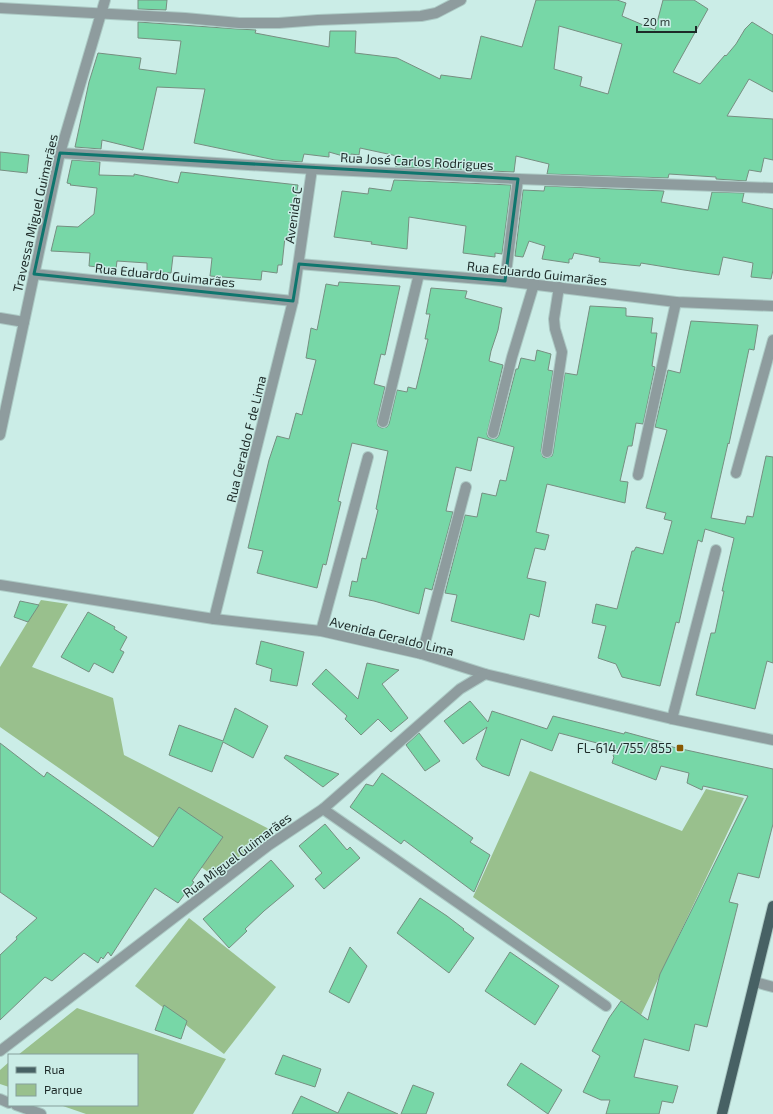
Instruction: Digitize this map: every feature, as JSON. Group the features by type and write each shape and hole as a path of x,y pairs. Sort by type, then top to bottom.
{"main road":[{"path":"722,1114 773,906"}],"street":[{"name":"Travessa Miguel Guimarães","path":"0,435 60,153 105,0"},
{"path":"0,8 239,23 279,23 421,16 436,13 461,0"},
{"name":"Rua José Carlos Rodrigues","path":"60,153 312,169 518,179 773,188"},
{"name":"Avenida C","path":"299,264 312,169"},
{"path":"504,281 518,179"},
{"name":"Rua Eduardo Guimarães","path":"299,264 534,284 676,302 773,306"},
{"name":"Rua Geraldo F de Lima","path":"214,619 293,301 299,264"},
{"name":"Rua Eduardo Guimarães","path":"34,274 293,301"},
{"path":"383,422 419,274"},
{"path":"493,433 512,357 534,284"},
{"path":"547,452 562,352 554,328 559,288"},
{"path":"638,475 676,302"},
{"path":"0,318 24,322"},
{"path":"736,473 773,340"},
{"path":"321,631 368,458"},
{"path":"422,654 466,487"},
{"path":"672,719 716,550"},
{"name":"Avenida Geraldo Lima","path":"0,585 214,619 321,631 422,654 485,674 672,719 773,740"},
{"name":"Rua Miguel Guimarães","path":"0,1051 269,845 323,808 460,689 485,674"},
{"path":"323,808 606,1006"},
{"path":"754,982 773,987"},
{"path":"19,1106 41,1114"}],"highlighted area":[{"path":"60,153 518,179 505,281 299,264 293,301 34,274"}],"green space":[{"path":"41,600 68,604 32,667 113,698 124,755 273,831 214,876 0,727 0,667"},
{"path":"530,771 682,831 706,789 744,798 641,1015 473,897"},
{"path":"189,918 276,987 224,1054 135,986"},
{"path":"77,1008 226,1059 193,1114 86,1114 63,1106 138,1106 138,1054 19,1054"},
{"path":"8,1063 8,1087 0,1084 0,1070"}],"building":[{"path":"138,0 167,0 166,10 138,9"},
{"path":"536,0 617,0 626,3 622,16 655,30 663,0 694,0 708,9 673,72 700,84 725,55 726,56 736,44 745,29 752,22 773,35 773,92 749,79 727,116 773,119 773,160 764,158 761,172 749,170 746,181 716,179 716,177 669,174 668,178 547,174 549,164 516,156 514,172 396,167 397,156 360,148 359,155 351,154 350,158 329,152 329,157 304,154 302,162 275,160 194,143 205,89 157,87 143,150 102,140 101,149 75,147 89,82 98,53 141,58 139,69 176,74 181,41 138,38 138,22 256,30 255,33 329,47 330,31 356,31 355,53 397,58 440,79 441,75 471,79 481,36 522,47","holes":["559,26 622,44 608,94 580,86 582,77 554,69"]},
{"path":"0,152 29,155 27,173 0,170"},
{"path":"72,160 100,162 99,175 134,176 134,174 178,183 181,172 298,185 289,238 285,237 282,265 278,265 277,273 262,271 261,280 210,276 212,258 173,256 171,273 147,271 147,263 117,261 116,269 89,266 90,253 51,251 57,226 78,227 94,214 97,188 70,185 71,184 67,183"},
{"path":"394,180 511,185 502,254 495,253 495,257 463,253 466,226 409,217 407,249 371,244 372,242 334,237 342,191 368,194 369,188 391,191"},
{"path":"545,186 664,191 661,202 708,210 712,192 744,193 742,202 773,209 773,270 771,279 751,277 753,263 723,257 719,275 641,263 640,266 599,262 600,258 574,253 572,259 569,259 569,263 542,259 545,246 529,241 523,257 515,256 523,190 544,191"},
{"path":"339,282 400,286 385,355 381,354 374,384 385,387 377,421 378,426 382,428 387,427 389,424 397,390 407,392 408,387 416,389 428,339 425,339 430,314 426,314 431,288 467,291 465,298 502,308 498,330 489,361 503,365 487,434 488,437 492,439 497,438 499,435 516,369 518,369 521,358 535,361 537,350 551,354 548,370 553,371 541,451 543,457 546,458 552,456 553,453 565,373 577,375 590,306 626,308 626,316 653,318 651,333 657,333 652,366 655,367 643,424 636,423 632,446 628,446 620,481 628,482 625,503 547,484 536,532 549,535 545,550 535,548 527,578 546,582 539,617 530,614 524,640 451,621 457,595 445,593 465,515 477,517 482,493 496,496 500,480 506,481 514,447 478,437 471,471 456,467 446,511 453,512 432,590 425,588 419,614 374,601 349,596 352,581 357,582 362,558 366,559 378,510 376,509 388,451 352,443 338,501 341,502 326,565 323,564 317,588 257,573 263,551 248,548 269,460 277,436 289,439 296,413 302,415 316,360 306,358 311,328 317,330 326,284 338,286"},
{"path":"691,321 758,325 754,350 749,349 729,444 728,443 711,518 745,524 747,516 753,517 766,456 773,457 773,663 767,661 755,709 696,695 711,633 715,633 724,591 722,591 734,538 705,529 702,542 698,540 679,623 676,622 660,686 622,677 616,664 598,658 606,626 592,623 596,604 617,609 632,551 634,551 636,547 663,554 672,521 664,519 666,513 646,508 667,430 655,427 668,370 680,373"},
{"path":"20,601 39,605 28,622 14,617"},
{"path":"88,612 115,627 114,629 127,637 120,650 124,652 113,673 94,663 89,672 61,657"},
{"path":"261,641 304,652 297,686 270,681 272,669 256,664"},
{"path":"367,663 399,670 382,684 408,718 391,732 378,719 361,735 345,719 347,716 312,684 326,669 358,699"},
{"path":"470,701 488,722 492,711 547,729 553,716 624,734 625,732 669,744 668,746 773,769 773,824 759,878 738,873 729,902 738,904 707,1027 695,1024 689,1051 644,1039 634,1077 678,1086 673,1103 662,1101 659,1114 606,1114 610,1100 601,1100 583,1092 600,1056 592,1051 609,1018 621,1001 648,1020 660,974 748,796 703,786 702,790 687,783 689,773 661,766 656,780 612,763 616,748 559,733 552,751 521,739 509,776 482,766 476,759 487,727 463,744 444,721"},
{"path":"235,708 268,726 253,758 223,742 212,772 169,755 179,725 223,741"},
{"path":"419,733 440,761 425,771 406,745"},
{"path":"0,743 44,777 47,772 153,847 179,807 223,837 192,881 194,882 178,903 155,888 111,956 108,952 103,959 101,957 98,963 84,953 52,981 45,977 0,1020 0,955 17,939 16,937 37,918 0,892"},
{"path":"286,755 339,774 323,787 284,758"},
{"path":"382,773 473,838 470,842 490,855 474,892 404,840 401,844 350,807 366,784 373,786"},
{"path":"325,824 347,850 350,847 360,858 324,889 315,879 322,873 299,846"},
{"path":"271,860 294,886 245,929 247,931 229,948 203,919"},
{"path":"420,898 447,916 474,938 449,973 397,933"},
{"path":"350,947 367,966 349,1003 329,992"},
{"path":"510,952 559,986 535,1025 485,991"},
{"path":"164,1005 187,1021 181,1039 155,1030"},
{"path":"283,1055 321,1069 315,1087 275,1074"},
{"path":"521,1063 562,1090 548,1114 507,1085"},
{"path":"413,1085 434,1093 426,1114 401,1114"},
{"path":"348,1092 398,1114 292,1114 301,1096 338,1113"}],"place":[{"name":"FL-614/755/855","path":"680,748"}]}
